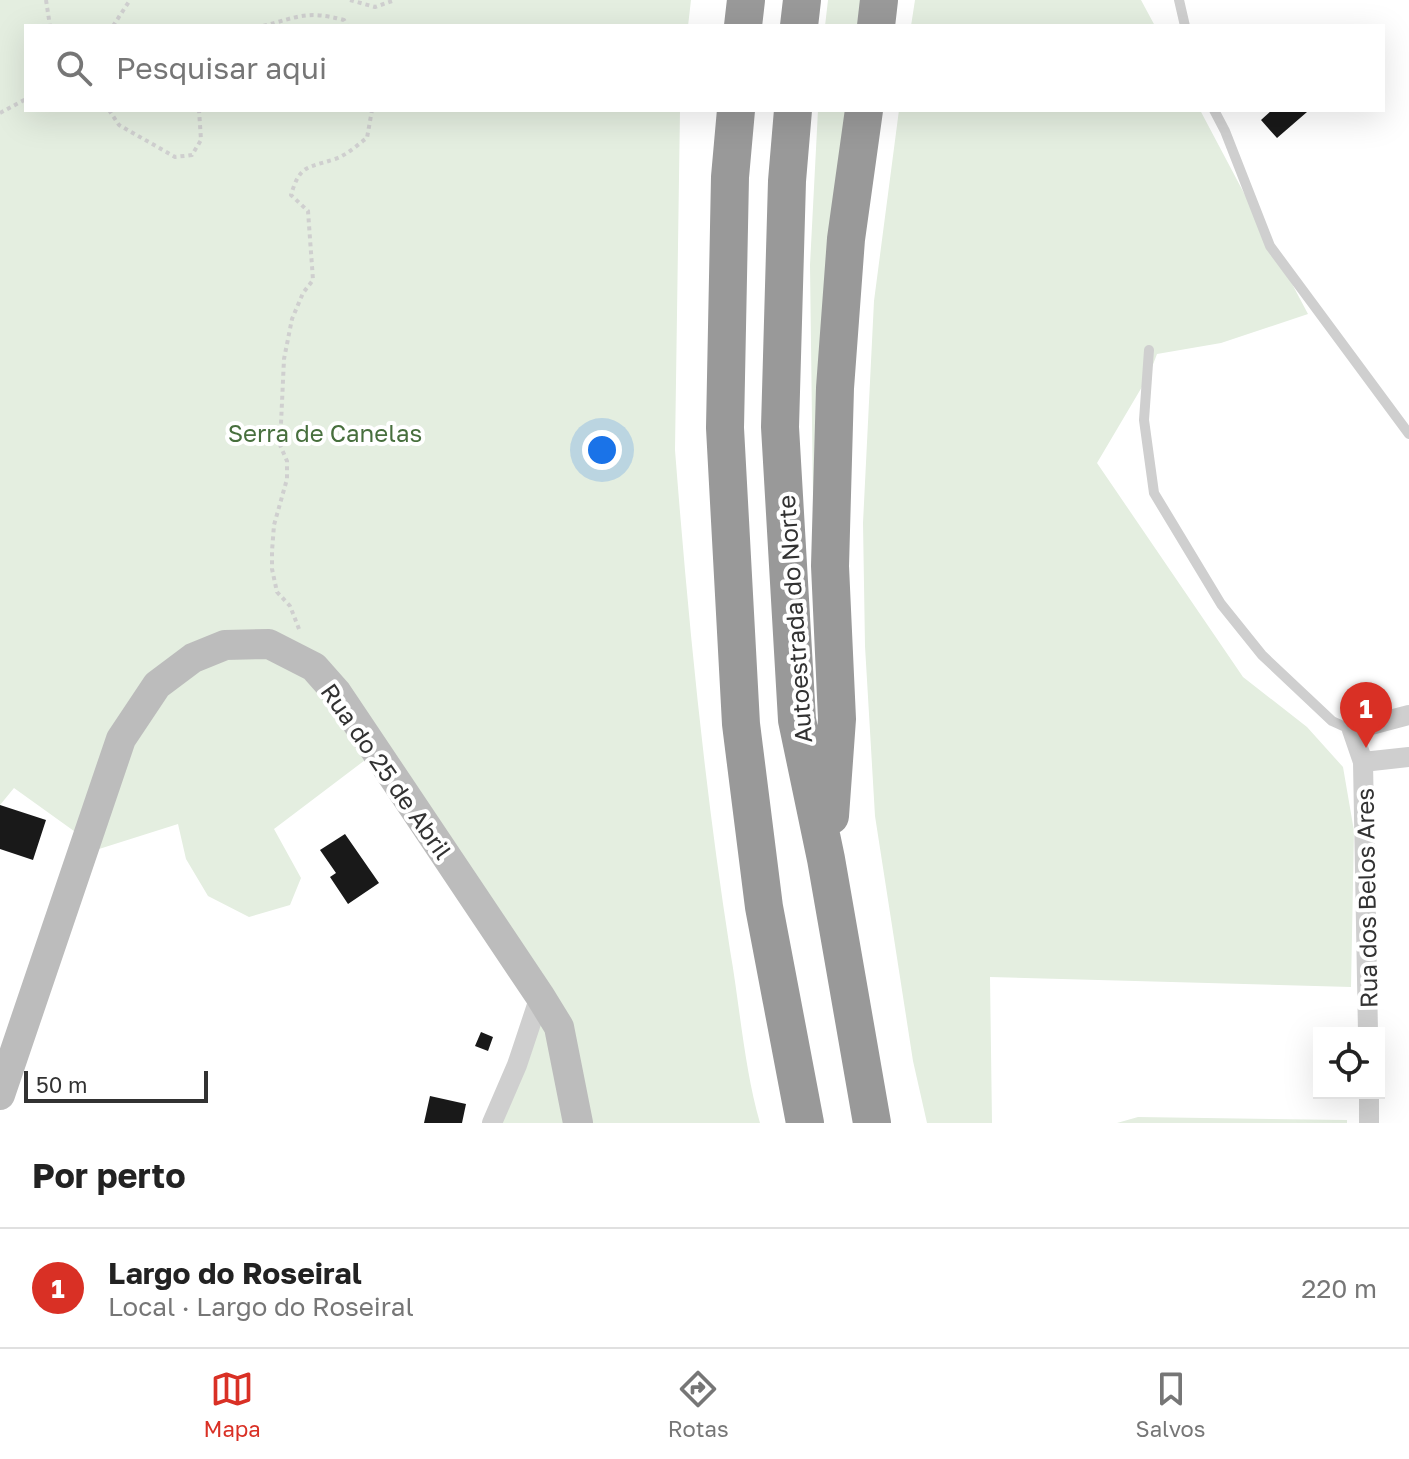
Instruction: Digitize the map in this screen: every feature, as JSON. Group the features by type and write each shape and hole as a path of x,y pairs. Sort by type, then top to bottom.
{"highway":[{"path":"743,24 746,0"},
{"path":"799,24 802,0"},
{"path":"876,24 879,0"},
{"path":"736,112 730,177 725,428 741,724 764,907 805,1123"},
{"name":"Autoestrada do Norte","path":"793,112 787,181 780,427 797,720 826,859 872,1123"},
{"path":"826,859 837,719 830,566 835,388 846,239 864,112"}],"main road":[{"name":"Rua do 25 de Abril","path":"0,1095 121,739 157,685 193,658 225,645 269,644 314,667 337,693 540,996 559,1027 578,1123"}],"street":[{"path":"1352,730 1409,715"},
{"name":"Rua dos Belos Ares","path":"1352,730 1363,762 1368,1027"},
{"path":"1363,762 1409,757"},
{"path":"492,1123 517,1065 540,996"},
{"path":"1369,1099 1369,1123"}],"lane":[{"path":"1179,0 1185,24"},
{"path":"1215,112 1270,246 1409,434"},
{"path":"1149,350 1144,420 1154,493 1221,604 1262,655 1332,721 1352,730"}],"path":[{"path":"46,0 50,24"},
{"path":"114,24 130,0"},
{"path":"350,0 375,7 395,0"},
{"path":"269,24 298,14 323,14 344,20 346,24"},
{"path":"0,113 24,100"},
{"path":"110,112 119,125 175,157 192,155 201,140 199,112"},
{"path":"303,662 305,644 290,606 277,592 272,569 274,525 287,479 287,461 280,445 284,359 292,319 303,293 313,280 308,211 291,195 295,180 303,168 337,158 367,138 372,112"}],"green space":[{"name":"Serra de Canelas","path":"0,0 691,0 688,24 24,24 24,112 680,112 675,450 691,638 712,825 746,1059 760,1123 501,1123 528,1001 377,751 274,829 301,878 290,905 249,917 208,896 186,859 178,824 99,849 14,788 0,805"},
{"path":"828,0 864,0 861,24 825,24"},
{"path":"915,0 1141,0 1154,24 911,24"},
{"path":"818,112 848,112 814,578 810,265"},
{"path":"899,112 1201,112 1308,314 1221,343 1157,354 1149,375 1097,463 1243,677 1307,727 1343,767 1354,831 1351,987 990,977 992,1123 927,1123 913,1061 875,816 865,646 863,523 874,301"},
{"path":"1138,1117 1347,1120 1347,1123 1117,1123"}],"building":[{"path":"1270,112 1307,112 1277,138 1261,120"},
{"path":"0,805 46,820 33,860 0,849"},
{"path":"345,834 379,883 348,904 330,877 336,873 320,850"},
{"path":"481,1032 493,1037 488,1051 475,1046"},
{"path":"430,1096 466,1104 462,1123 424,1123"}],"place":[{"name":"Largo do Roseiral","path":"1366,748"}]}
